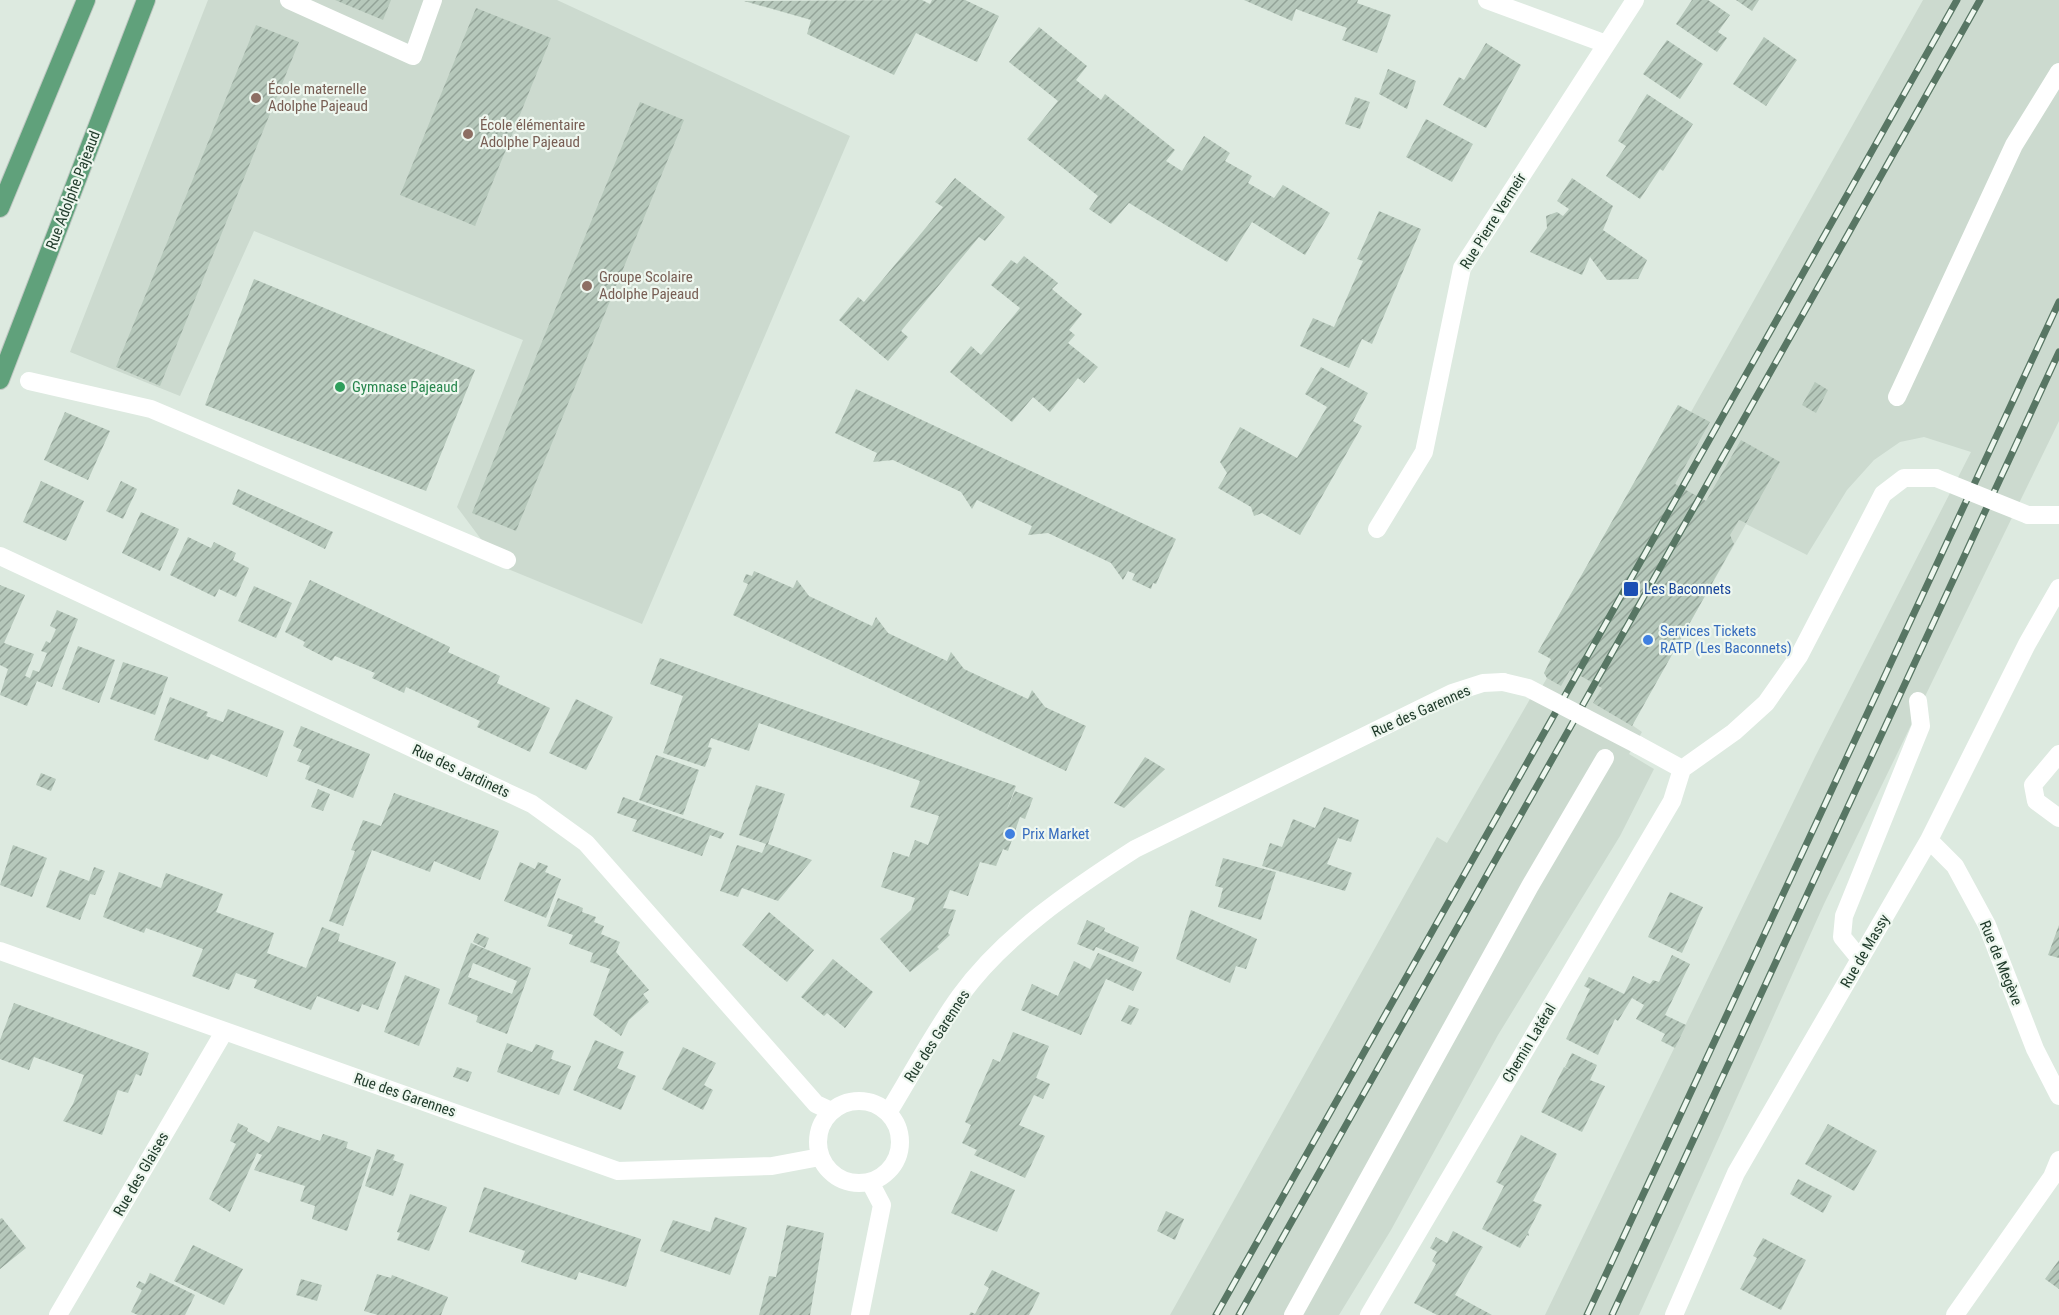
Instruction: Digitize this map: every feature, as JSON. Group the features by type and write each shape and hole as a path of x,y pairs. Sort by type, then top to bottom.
{"main road":[{"path":"0,208 86,0"},
{"name":"Rue Adolphe Pajeaud","path":"0,380 146,0"}],"street":[{"path":"289,0 413,56 433,0"},
{"path":"1487,0 1605,44"},
{"name":"Rue Pierre Vermeir","path":"1377,529 1424,452 1462,268 1635,0"},
{"path":"1897,397 2014,145 2059,72"},
{"path":"29,381 152,409 507,560"},
{"path":"1682,769 1734,732 1766,703 1799,656 1883,494 1904,477 1936,478 2028,515 2059,515"},
{"name":"Rue des Jardinets","path":"0,556 532,804 586,843 816,1104 831,1111"},
{"name":"Rue de Massy","path":"1674,1315 1736,1173 1929,840 2027,644 2059,588"},
{"name":"Rue des Garennes","path":"888,1113 961,995 1013,939 1092,877 1135,849 1452,693 1483,683 1503,682 1528,688 1682,769"},
{"path":"1860,959 1842,937 1844,916 1922,726 1918,700"},
{"path":"2059,754 2033,785 2036,801 2059,818"},
{"path":"1293,1315 1524,897 1605,758"},
{"name":"Chemin Latéral","path":"1369,1315 1671,801 1682,769"},
{"name":"Rue de Megève","path":"1929,840 1955,866 1987,925 2035,1049 2059,1096"},
{"name":"Rue des Garennes","path":"0,951 618,1171 772,1166 820,1157"},
{"name":"Rue des Glaises","path":"58,1315 224,1032"},
{"path":"860,1100 876,1104 888,1113 898,1127 900,1144 896,1161 885,1174 870,1182 850,1182 832,1173 820,1157 817,1140 821,1124 831,1111 845,1103 860,1100"},
{"path":"1955,1315 2052,1177 2059,1160"},
{"path":"860,1315 882,1205 870,1182"}],"shaded area":[{"name":"Groupe Scolaire Adolphe Pajeaud","path":"208,0 557,0 850,136 642,624 501,566 457,507 523,340 254,231 180,396 70,352"},
{"path":"1923,0 2059,0 2059,421 1824,904 1639,1315 1545,1315 1815,757 1971,452 1924,437 1900,442 1874,460 1847,490 1807,555 1746,524 1632,725 1642,732 1629,754 1654,769 1620,836 1498,1035 1391,1230 1339,1315 1170,1315 1437,837 1447,843 1530,699 1534,700 1547,678 1544,673 1551,659 1538,652 1678,405 1691,412"}],"building":[{"path":"335,0 391,0 383,20"},
{"path":"922,0 930,4 932,0 965,0 999,16 977,62 916,33 894,75 807,34 811,20 744,1"},
{"path":"1244,0 1358,0 1357,3 1391,15 1377,53 1342,40 1347,28 1296,9 1292,21"},
{"path":"1692,0 1708,0 1730,15 1718,32 1727,38 1717,52 1676,24"},
{"path":"1736,0 1759,0 1752,11"},
{"path":"476,8 551,38 475,226 400,195"},
{"path":"256,25 299,42 160,386 116,367"},
{"path":"1039,27 1087,66 1076,80 1101,100 1105,94 1175,150 1166,161 1182,171 1204,136 1230,153 1225,161 1252,176 1248,183 1274,198 1283,185 1330,213 1305,255 1252,222 1227,262 1129,203 1111,224 1089,209 1098,196 1027,139 1058,101 1009,62"},
{"path":"1764,37 1797,60 1766,106 1733,84"},
{"path":"1667,40 1703,64 1680,99 1643,74"},
{"path":"1486,43 1521,65 1486,128 1443,105 1459,77 1464,80"},
{"path":"1388,69 1416,81 1407,109 1379,94"},
{"path":"1647,94 1693,124 1663,171 1660,169 1640,199 1606,176 1626,146 1618,141"},
{"path":"1355,97 1370,102 1360,129 1345,124"},
{"path":"640,102 684,120 516,531 472,513"},
{"path":"1426,119 1473,144 1452,182 1406,157"},
{"path":"955,178 1005,217 985,241 979,237 901,331 908,337 888,361 839,320 858,297 864,302 943,207 935,202"},
{"path":"1572,178 1613,206 1603,230 1647,260 1638,279 1607,280 1590,257 1582,275 1530,252 1547,228 1546,216 1557,212 1563,216 1569,209 1557,201"},
{"path":"1379,211 1421,229 1372,344 1362,339 1349,368 1300,346 1313,318 1334,327 1363,261 1357,259"},
{"path":"1024,256 1058,283 1052,289 1082,314 1069,330 1075,335 1068,343 1098,367 1084,383 1078,378 1050,412 1033,397 1012,422 950,372 971,346 981,355 1020,308 991,285 1011,260 1017,264"},
{"name":"Gymnase Pajeaud","path":"254,279 475,370 426,491 205,405"},
{"path":"1321,367 1368,393 1353,421 1362,426 1300,535 1262,513 1254,516 1251,507 1218,488 1227,473 1220,462 1240,427 1297,458 1327,407 1305,394"},
{"path":"1815,382 1828,390 1816,413 1802,405"},
{"path":"856,389 1176,539 1156,584 1153,583 1151,589 1132,580 1135,574 1128,571 1123,580 1111,563 1048,533 1028,535 1032,526 977,500 972,509 961,492 893,460 873,462 877,453 835,433"},
{"path":"1678,405 1710,422 1675,484 1706,501 1741,440 1780,462 1746,523 1739,520 1730,535 1734,544 1632,726 1593,703 1602,688 1570,670 1561,686 1547,678 1544,673 1551,659 1538,652"},
{"path":"65,412 110,431 88,480 44,460"},
{"path":"41,481 84,501 66,541 23,522"},
{"path":"121,481 137,489 123,519 106,511"},
{"path":"238,489 333,532 325,549 232,504"},
{"path":"141,512 179,529 160,571 122,553"},
{"path":"188,537 211,548 214,542 236,553 233,560 249,568 236,597 219,589 215,597 170,575"},
{"path":"754,571 793,588 797,580 809,596 872,626 876,617 888,633 947,661 951,652 964,669 1028,699 1032,690 1045,707 1086,726 1066,771 733,615 748,584 743,582 746,574 752,576"},
{"path":"310,580 450,647 448,652 500,676 497,683 550,708 530,752 477,727 480,721 406,687 404,693 372,678 375,673 335,656 332,661 303,646 305,642 285,632"},
{"path":"0,585 25,595 4,643 34,654 25,676 30,678 33,670 39,672 47,653 41,651 46,641 50,643 56,629 50,626 57,610 78,619 52,687 37,681 27,706 0,695 8,669 0,665"},
{"path":"254,586 292,603 276,638 238,621"},
{"path":"78,646 115,660 99,703 62,689"},
{"path":"660,658 1016,786 1006,812 1015,791 1033,798 1025,819 1020,817 1008,851 1003,849 996,866 980,862 968,896 950,890 943,908 956,910 948,933 950,935 937,947 939,949 910,972 880,939 911,910 915,898 881,887 893,852 909,857 915,840 928,845 939,816 910,807 920,781 759,723 749,751 711,738 708,747 712,748 705,767 663,753 683,696 650,684"},
{"path":"123,662 168,677 155,715 110,699"},
{"path":"170,697 208,712 206,716 223,722 228,709 284,731 267,777 211,754 208,760 154,740"},
{"path":"576,699 613,717 586,770 549,753"},
{"path":"301,726 370,754 353,798 305,779 310,766 297,761 302,750 293,746"},
{"path":"656,755 699,770 683,815 639,800"},
{"path":"1145,757 1165,769 1124,808 1114,803"},
{"path":"41,773 56,779 51,791 36,785"},
{"path":"756,785 785,794 768,844 812,860 778,901 742,888 738,897 720,891 737,845 762,853 766,844 739,835"},
{"path":"318,789 330,794 323,811 311,807"},
{"path":"394,793 499,831 480,880 434,861 430,872 372,850 343,926 329,921 355,851 351,850 363,820 381,826"},
{"path":"623,797 724,833 721,839 710,835 702,856 632,831 637,820 617,813"},
{"path":"1324,807 1359,820 1351,842 1338,838 1327,864 1352,873 1345,891 1262,866 1270,843 1282,847 1293,819 1315,828"},
{"path":"13,845 47,858 32,897 0,885"},
{"path":"1223,858 1276,872 1261,920 1218,907 1223,888 1215,886"},
{"path":"520,862 535,869 538,862 548,866 545,872 561,879 546,918 504,901"},
{"path":"94,867 105,871 95,895 90,894 80,920 46,907 60,870 89,881"},
{"path":"119,872 161,888 166,873 223,894 216,912 274,933 267,953 306,968 322,927 340,934 338,941 396,962 378,1010 362,1004 359,1012 317,996 311,1010 254,988 257,980 236,973 229,990 192,976 203,949 146,928 144,933 103,917"},
{"path":"1670,892 1703,907 1682,953 1648,937"},
{"path":"558,898 583,908 582,912 596,917 594,922 604,926 601,934 620,942 616,952 649,990 643,994 649,1002 629,1020 621,1036 593,1015 610,969 590,962 593,953 569,944 573,935 547,926"},
{"path":"1191,910 1257,939 1246,969 1236,966 1230,983 1176,959"},
{"path":"769,912 814,950 787,982 742,945"},
{"path":"1087,920 1105,928 1104,931 1139,947 1133,962 1096,947 1094,951 1077,944"},
{"path":"2059,925 2059,958 2048,955"},
{"path":"477,933 489,938 485,948 473,942"},
{"path":"471,943 531,968 507,1034 476,1022 478,1016 448,1004","holes":["473,963 517,981 512,994 468,977"]},
{"path":"1098,953 1142,972 1133,991 1106,979 1081,1035 1021,1010 1032,984 1058,996 1074,961 1090,969"},
{"path":"1672,955 1690,964 1665,1015 1686,1025 1675,1048 1661,1041 1665,1034 1636,1019 1644,1005 1632,998 1618,1021 1615,1019 1598,1055 1566,1039 1590,989 1584,986 1589,977 1624,994 1633,976 1650,984 1653,980 1659,982"},
{"path":"833,959 873,992 845,1028 827,1013 824,1016 801,997"},
{"path":"405,975 440,989 419,1046 384,1032"},
{"path":"14,1003 149,1053 141,1076 136,1074 128,1093 118,1090 102,1135 63,1121 73,1104 84,1075 34,1057 29,1070 0,1059 0,1040"},
{"path":"1129,1005 1139,1009 1131,1025 1121,1021"},
{"path":"1013,1032 1049,1046 1036,1078 1050,1084 1043,1099 1034,1095 1019,1125 1045,1136 1025,1178 974,1155 977,1150 962,1143 971,1125 965,1122 993,1059 1000,1062"},
{"path":"595,1040 624,1052 617,1068 636,1076 621,1110 573,1090"},
{"path":"507,1043 532,1052 536,1044 554,1051 551,1059 571,1066 559,1095 497,1072"},
{"path":"683,1047 716,1063 704,1085 713,1090 703,1110 662,1089"},
{"path":"1572,1053 1597,1065 1590,1080 1605,1086 1582,1132 1541,1112 1564,1067 1577,1073 1565,1067"},
{"path":"457,1067 472,1072 468,1082 453,1077"},
{"path":"238,1123 248,1128 247,1131 269,1143 278,1126 320,1141 323,1134 348,1142 346,1148 371,1157 347,1231 312,1219 315,1206 300,1201 305,1186 254,1170 262,1155 257,1153 230,1212 209,1199 236,1144 230,1141"},
{"path":"1828,1124 1877,1151 1854,1191 1805,1164"},
{"path":"1521,1135 1557,1154 1533,1201 1542,1205 1528,1232 1529,1236 1527,1235 1520,1248 1482,1229 1504,1186 1496,1182"},
{"path":"377,1149 395,1155 393,1160 404,1164 393,1196 365,1186"},
{"path":"971,1171 1015,1190 997,1232 951,1213"},
{"path":"1798,1179 1832,1196 1823,1213 1790,1194"},
{"path":"484,1187 641,1239 626,1287 579,1272 576,1280 521,1262 525,1251 469,1232"},
{"path":"410,1194 447,1207 429,1251 397,1240 400,1233 397,1232"},
{"path":"1166,1211 1184,1219 1175,1240 1157,1231"},
{"path":"715,1217 747,1228 730,1275 660,1251 673,1220 710,1232"},
{"path":"2,1218 26,1248 0,1269 0,1219"},
{"path":"787,1225 824,1233 810,1315 759,1315 769,1276 776,1277"},
{"path":"1453,1231 1483,1247 1455,1295 1492,1315 1437,1315 1414,1303 1436,1264 1432,1261 1437,1252 1430,1248 1436,1237 1447,1243"},
{"path":"1763,1238 1806,1260 1781,1310 1740,1289 1757,1258 1753,1256"},
{"path":"193,1245 243,1269 224,1305 174,1281"},
{"path":"2059,1260 2059,1289 2045,1279"},
{"path":"992,1270 1040,1293 1029,1315 969,1315 971,1312 975,1314 989,1288 984,1285"},
{"path":"150,1273 195,1295 185,1315 138,1315 131,1312 142,1290 136,1287 139,1281 145,1284"},
{"path":"377,1274 391,1278 392,1275 448,1297 441,1315 378,1315 364,1311"},
{"path":"301,1279 322,1285 317,1301 296,1295"}],"railway":[{"path":"1216,1315 1957,0"},
{"path":"1239,1315 1980,0"},
{"path":"1587,1315 2059,302"},
{"path":"1612,1315 2059,352"}],"place":[{"name":"École maternelle Adolphe Pajeaud","path":"256,98"},
{"name":"École élémentaire Adolphe Pajeaud","path":"468,134"},
{"name":"Groupe Scolaire Adolphe Pajeaud","path":"587,286"},
{"name":"Gymnase Pajeaud","path":"340,387"},
{"name":"Les Baconnets","path":"1631,589"},
{"name":"Services Tickets RATP (Les Baconnets)","path":"1648,640"},
{"name":"Prix Market","path":"1010,834"}]}
